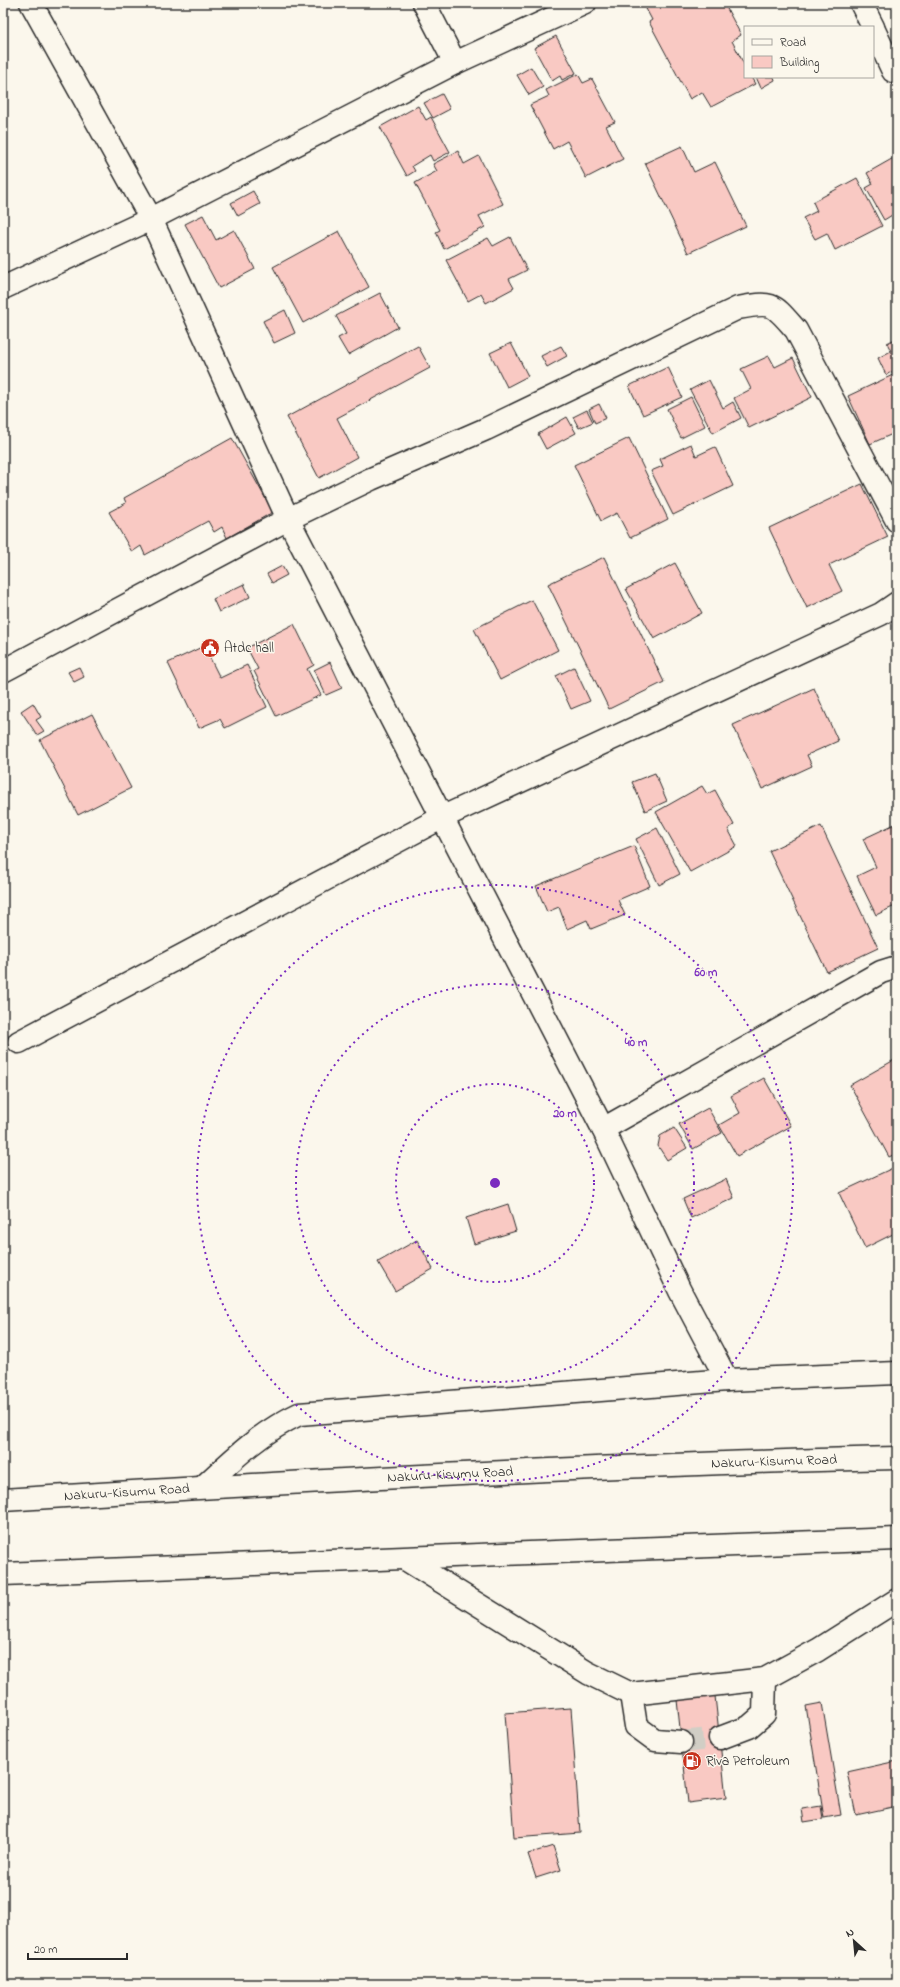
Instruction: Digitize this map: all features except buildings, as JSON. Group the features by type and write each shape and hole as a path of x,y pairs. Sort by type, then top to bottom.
{"main road":[{"path":"31,3 151,219 288,519 443,816 603,1129 680,1291 727,1380"},
{"path":"424,3 455,63"},
{"path":"3,288 151,219 455,63 585,3"},
{"path":"861,3 872,26"},
{"path":"874,29 893,71 897,74"},
{"path":"3,671 288,519 486,429 738,308 760,304 775,307 796,330 897,521"},
{"path":"19,1042 443,816 880,614 897,603"},
{"path":"603,1129 881,972 897,967"},
{"path":"203,1487 250,1443 279,1423 298,1414 727,1380 897,1373"},
{"name":"Nakuru-Kisumu Road","path":"3,1500 203,1487 752,1462 897,1458"},
{"path":"3,1574 210,1564 405,1559 897,1539"},
{"path":"405,1559 588,1673 631,1694 765,1679 818,1650 897,1600"},
{"path":"720,1738 748,1727 764,1714 765,1679"},
{"path":"631,1694 636,1726 655,1740 681,1742"}],"tunnel":[{"path":"681,1742 720,1738"}],"place":[{"name":"Atdc hall","path":"210,648"},
{"name":"Riva Petroleum","path":"692,1761"}]}
